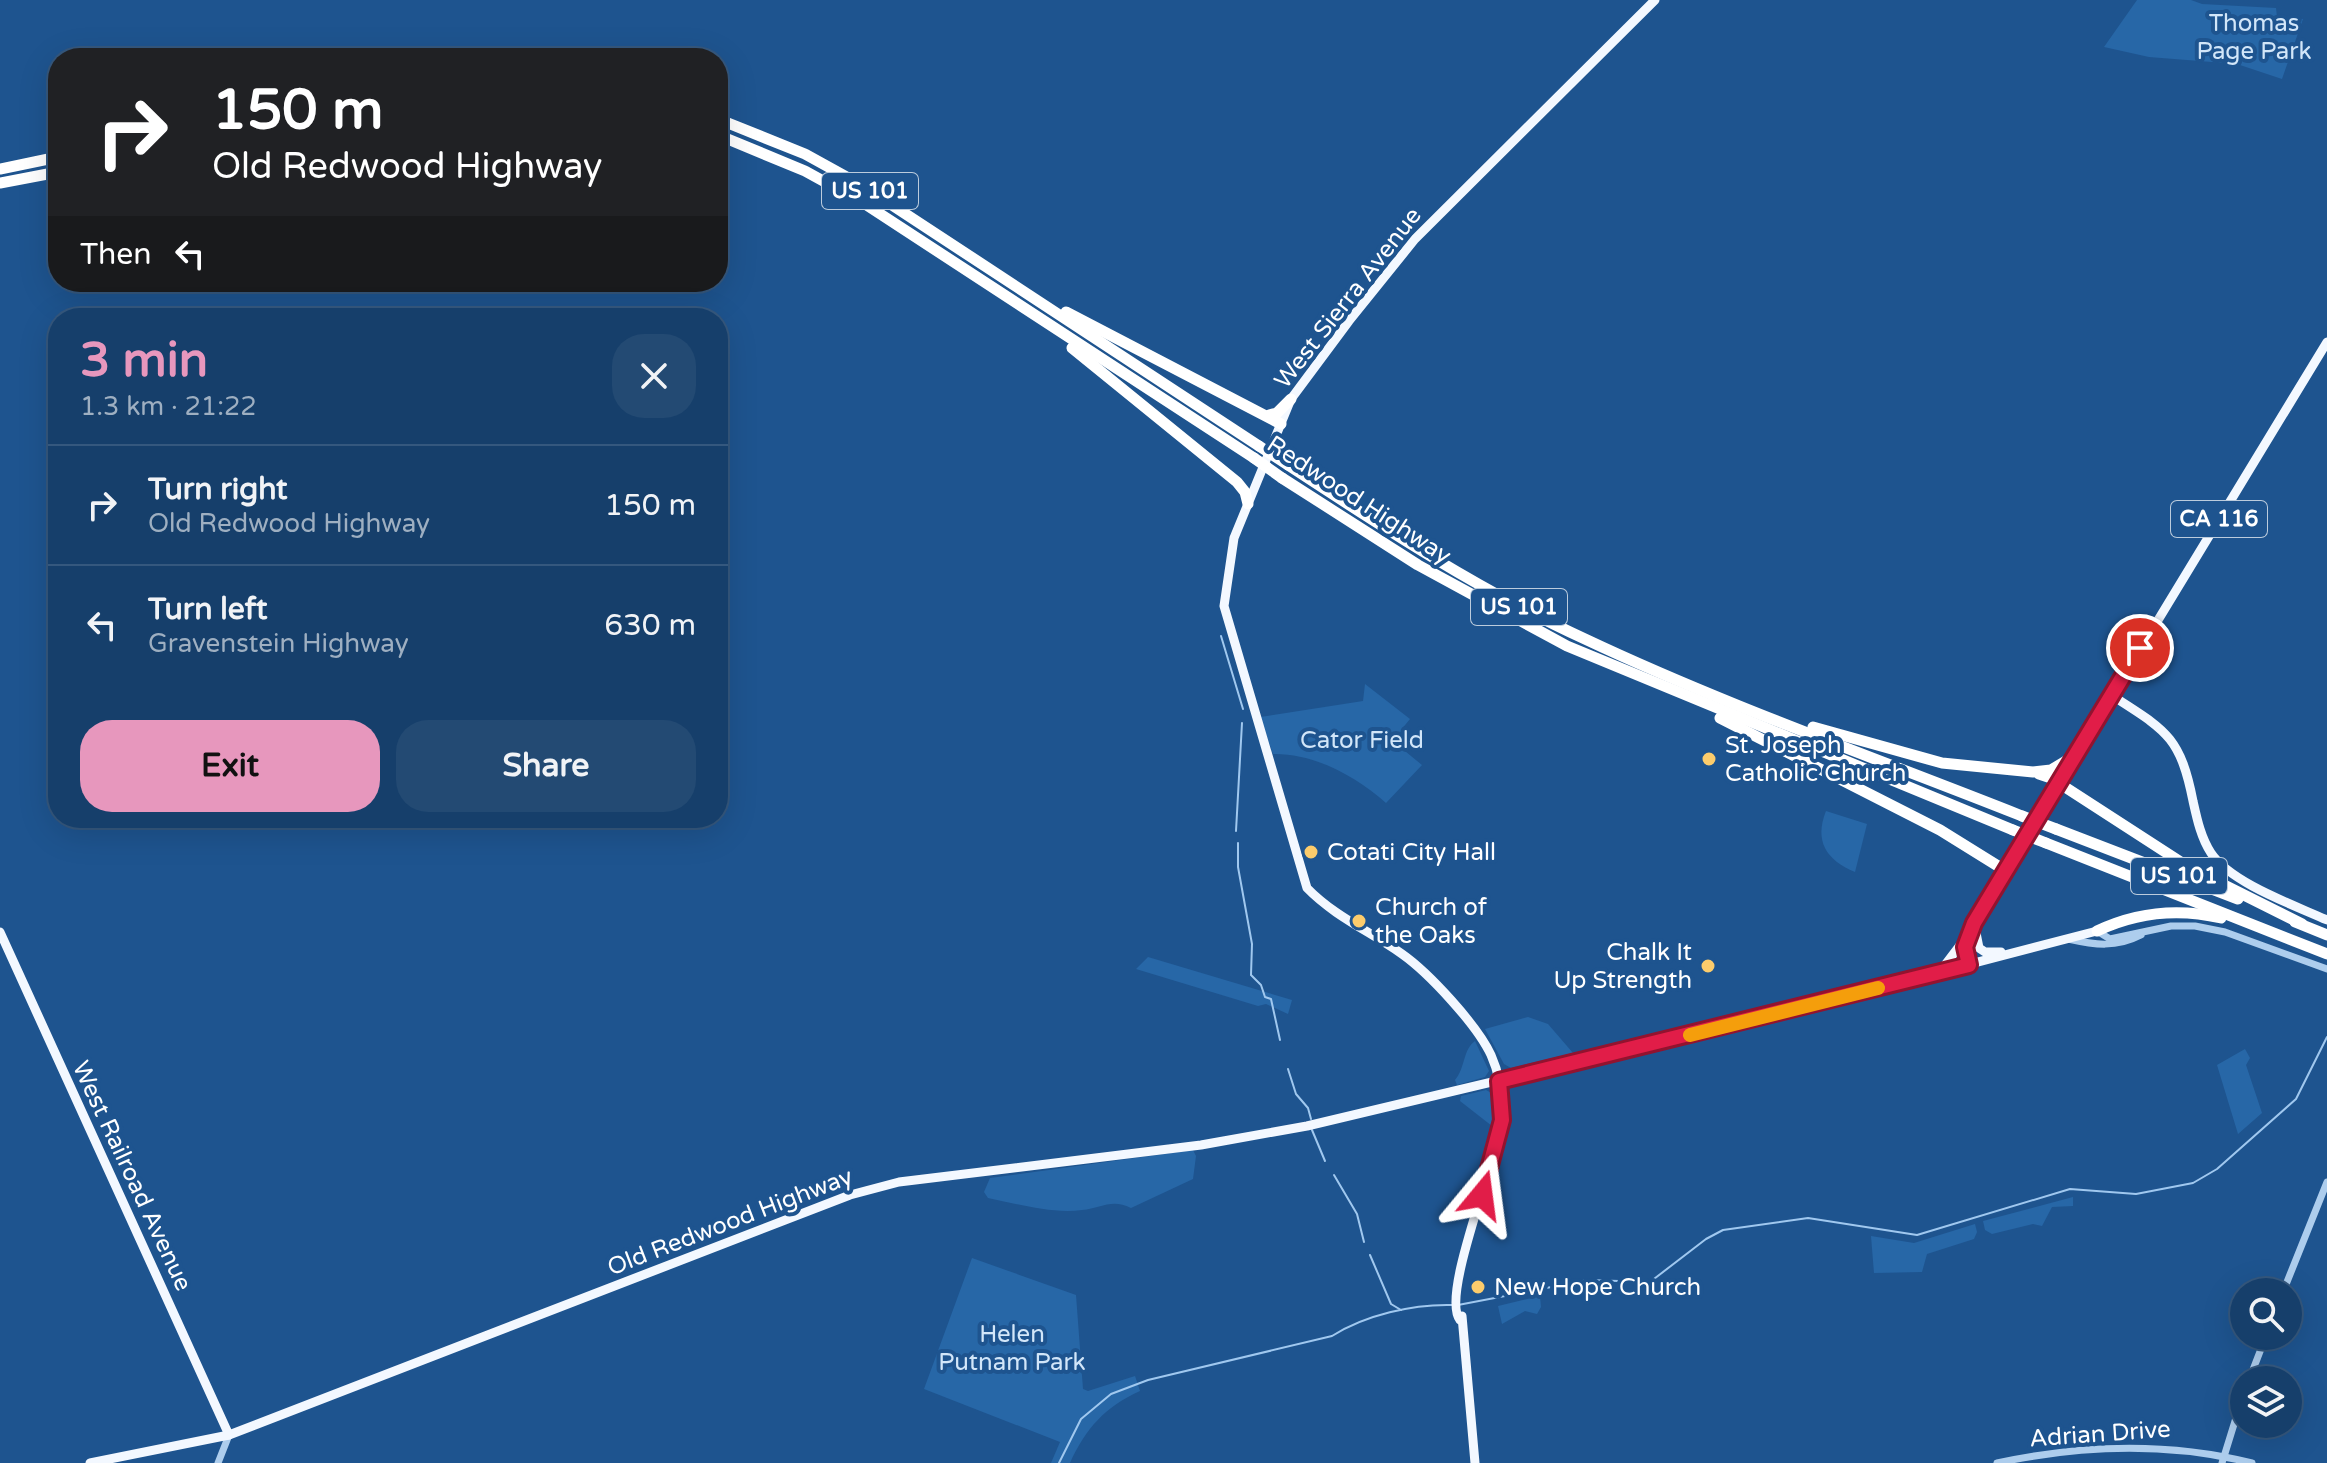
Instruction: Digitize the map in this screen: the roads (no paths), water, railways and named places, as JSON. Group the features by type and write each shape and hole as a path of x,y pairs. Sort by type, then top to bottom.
{"highway":[{"name":"Redwood Highway","path":"728,123 774,140 834,169 1408,544 1511,602 1648,668 2327,935"},
{"name":"Redwood Highway","path":"728,139 776,157 836,187 1395,551 1486,605 1607,665 1696,702 2327,954"},
{"path":"0,169 48,159"},
{"path":"0,183 48,174"},
{"path":"1010,283 1118,341 1269,415 1281,424"},
{"path":"1041,321 1237,482 1245,492 1248,504"},
{"path":"1269,415 1277,413 1291,399"},
{"path":"1237,482 1254,487"},
{"path":"1696,702 1712,715 1940,830 2006,871"},
{"path":"1767,715 1942,763 2033,772 2051,770 2071,758"},
{"path":"2033,772 2058,783 2190,868 2302,924"},
{"path":"2097,931 2145,914 2180,913 2219,917 2290,939"}],"main road":[{"name":"West Sierra Avenue","path":"1499,1081 1489,1051 1474,1029 1416,966 1307,888 1224,606 1231,548 1291,399 1415,239 1655,0"},
{"name":"CA 116","path":"2006,871 2071,758 2327,342"},
{"path":"2111,695 2153,721 2176,745 2185,763 2197,821 2217,861 2233,875 2327,920"},
{"path":"1940,970 1953,958 2006,871"},
{"path":"1972,926 1982,950 1991,953 2020,951"},
{"path":"1969,965 1965,947 1972,926"},
{"name":"Old Redwood Highway","path":"90,1463 229,1435 850,1195 899,1182 1201,1145 1311,1125 1452,1091 1461,1093 1472,1087 1790,1011 2097,931"},
{"name":"West Railroad Avenue","path":"0,932 229,1435"},
{"path":"1475,1463 1458,1305 1462,1263 1500,1129 1499,1081"}],"street":[{"path":"2097,931 2110,939 2183,925 2216,930 2327,969"},
{"path":"2066,938 2104,946 2127,943 2147,932"},
{"path":"2289,1278 2327,1182"},
{"path":"218,1463 229,1435"},
{"path":"2222,1459 2230,1435"},
{"name":"Adrian Drive","path":"1997,1463 2118,1448 2183,1449 2252,1463"}],"waterway":[{"path":"1221,636 1243,709"},
{"path":"1236,831 1242,723"},
{"path":"1238,843 1238,867 1252,944 1251,975 1261,985 1265,997 1271,999 1280,1040"},
{"path":"1458,1305 1588,1280 1650,1282 1706,1239 1723,1230 1808,1218 1917,1235 2070,1189 2136,1194 2193,1183 2217,1169 2296,1099 2327,1037"},
{"path":"1288,1069 1296,1094 1308,1108 1311,1119"},
{"path":"1312,1130 1325,1161"},
{"path":"1334,1175 1357,1214 1364,1242"},
{"path":"1370,1255 1391,1304 1401,1310"},
{"path":"1059,1463 1081,1419 1111,1394 1148,1380 1332,1336 1359,1322 1390,1312 1421,1306 1452,1305"}],"place":[{"name":"St. Joseph Catholic Church","path":"1709,759"},
{"name":"Cotati City Hall","path":"1311,852"},
{"name":"Church of the Oaks","path":"1359,921"},
{"name":"Chalk It Up Strength","path":"1708,966"},
{"name":"New Hope Church","path":"1478,1287"}],"park label":[{"name":"Thomas Page Park","path":"2254,37"},
{"name":"Cator Field","path":"1362,740"},
{"name":"Helen Putnam Park","path":"1012,1348"}]}
